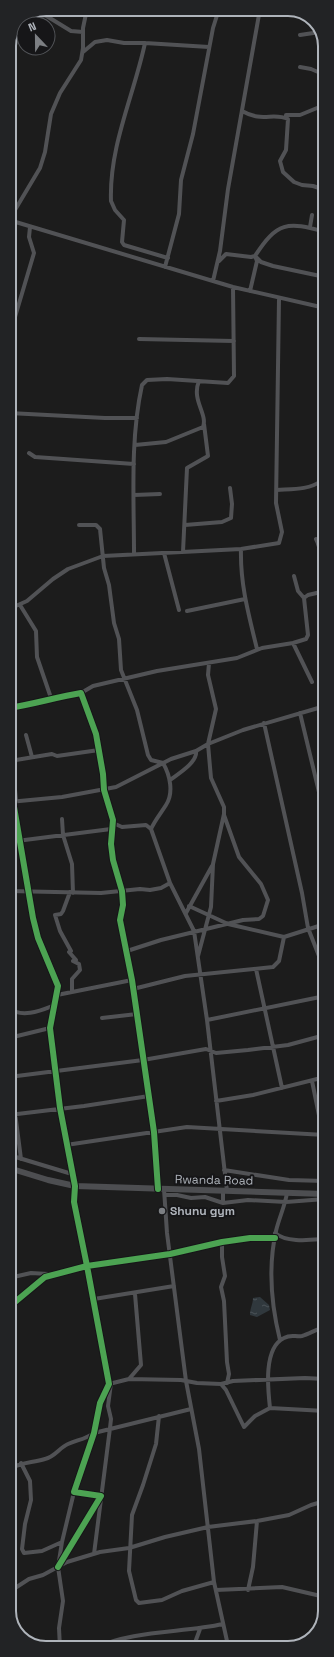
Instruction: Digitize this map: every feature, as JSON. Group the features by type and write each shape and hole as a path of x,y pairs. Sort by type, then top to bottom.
{"highway":[{"name":"Rwanda Road","path":"16,1170 48,1180 75,1186 162,1191 318,1194"}],"street":[{"path":"47,16 71,31 83,32"},
{"path":"16,208 40,168 44,156 51,114 60,93 78,66 82,52 86,16"},
{"path":"165,267 179,214 181,180 193,134 216,16"},
{"path":"213,281 259,16"},
{"path":"300,36 315,33"},
{"path":"82,52 93,43 101,40 124,43 210,47"},
{"path":"145,43 138,73 118,141 111,201 115,210 124,220 122,242 124,245 168,258"},
{"path":"300,67 318,72"},
{"path":"286,115 300,115 318,108"},
{"path":"242,111 254,117 282,117 288,119 289,125 286,150 280,161 283,172 298,184 318,188"},
{"path":"310,228 312,215"},
{"path":"16,222 233,287 279,299 318,306"},
{"path":"216,269 220,259 226,254 251,257 255,256 276,229 291,225 318,230"},
{"path":"16,314 34,253 29,237 30,227"},
{"path":"255,256 261,262 273,266 318,276"},
{"path":"250,291 257,261 255,256"},
{"path":"134,554 134,464 137,418 142,385 146,380 179,379 228,383 231,380 234,376 233,287"},
{"path":"16,606 68,569 103,556 241,549 276,544 281,540 282,532 276,510 279,299"},
{"path":"139,339 234,341"},
{"path":"183,552 188,466 208,456 204,424 197,398 197,386 199,381"},
{"path":"16,413 105,418 137,418"},
{"path":"135,445 166,442 201,428 204,424"},
{"path":"28,453 35,457 134,464"},
{"path":"277,490 303,488 318,483"},
{"path":"184,524 222,522 231,518 232,504 230,488"},
{"path":"134,495 160,494"},
{"path":"79,525 98,526 112,598 114,623 119,639 121,670 137,710 148,755 151,760 163,764 170,780 167,803 155,820 151,829"},
{"path":"316,539 318,544"},
{"path":"241,549 241,569 245,599 257,649"},
{"path":"164,553 179,610"},
{"path":"16,707 35,704 51,698 81,693 93,686 125,678 171,668 237,658 257,649 293,643 308,637 304,598 298,591 294,576"},
{"path":"304,598 308,595 318,593"},
{"path":"187,611 245,599"},
{"path":"20,605 36,631 37,657 51,698"},
{"path":"293,643 312,682"},
{"path":"127,951 194,931 206,930 246,919 259,919 263,916 268,900 261,884 239,857 224,814 221,799 211,778 208,744 216,709 208,675 209,663"},
{"path":"81,693 91,719 99,750 104,790 113,823 111,829 113,860 122,891 123,905 120,920 132,980 144,1060 186,1381 199,1449 214,1582 226,1641"},
{"path":"16,801 62,797 116,787 171,759 196,751 208,744 264,723 318,708"},
{"path":"300,713 318,788"},
{"path":"264,723 302,893 308,928 318,953"},
{"path":"26,735 32,757"},
{"path":"16,760 52,754 57,756 99,750"},
{"path":"170,780 183,771 196,757 196,751"},
{"path":"198,956 209,915 213,864 224,814"},
{"path":"62,819 63,835 71,859 72,892 63,911 55,915 60,931 71,951 69,952 76,960 73,961 79,964 80,970 72,979 72,992"},
{"path":"16,821 28,892 38,938 56,982 57,996 50,1028 60,1108 75,1186 74,1202 110,1383 108,1406 111,1419 100,1496 94,1554"},
{"path":"113,823 122,827 146,825 151,829 170,883 194,931 224,1170 225,1191 223,1203"},
{"path":"16,841 111,829"},
{"path":"186,913 213,864"},
{"path":"16,891 72,892 87,894 140,889 150,890 161,888 170,883"},
{"path":"189,906 228,924 284,937 318,926"},
{"path":"133,990 185,976 269,968 276,965 279,961 284,937"},
{"path":"256,969 282,1088"},
{"path":"57,996 132,980"},
{"path":"206,1020 318,997"},
{"path":"16,1013 33,1012 55,1005"},
{"path":"102,1018 136,1014"},
{"path":"16,1036 50,1028"},
{"path":"16,1076 144,1060 206,1049 220,1053 272,1047 318,1037"},
{"path":"216,1101 253,1095 318,1079"},
{"path":"312,1080 318,1108"},
{"path":"21,1159 16,1114 149,1096"},
{"path":"66,1145 188,1127 318,1135"},
{"path":"16,1157 72,1174"},
{"path":"224,1170 289,1180 318,1181"},
{"path":"162,1191 210,1198 223,1203 248,1200 286,1202 318,1200"},
{"path":"280,1340 271,1289 270,1272 275,1233 286,1202 287,1193"},
{"path":"275,1233 286,1238 318,1240"},
{"path":"16,1276 31,1273 50,1274 87,1266 170,1254 222,1242 250,1238 275,1238"},
{"path":"222,1242 222,1257 225,1278 221,1287 224,1301 226,1362 229,1374 227,1383"},
{"path":"16,1301 41,1279 50,1274"},
{"path":"94,1299 135,1294 174,1286"},
{"path":"129,1379 140,1365 135,1294"},
{"path":"270,1408 267,1381 271,1356 280,1340 293,1334 302,1336 318,1330"},
{"path":"110,1383 129,1379 221,1384 233,1381 318,1379"},
{"path":"60,1641 59,1632 63,1602 58,1567 62,1542 74,1492 94,1433 100,1403 110,1383"},
{"path":"221,1384 226,1390 244,1427 255,1416 270,1408 318,1411"},
{"path":"16,1466 21,1463 52,1457 67,1444 82,1440 94,1433 191,1409"},
{"path":"159,1416 156,1444 144,1485 132,1512 129,1548 130,1576 138,1603 162,1600 182,1591 214,1582"},
{"path":"21,1463 30,1481 31,1500 25,1524 23,1552 42,1551 62,1542"},
{"path":"74,1492 100,1496"},
{"path":"58,1567 100,1496"},
{"path":"16,1587 28,1579 67,1562 94,1554 129,1548 165,1537 208,1527 257,1521 289,1515 318,1504"},
{"path":"248,1590 252,1573 257,1521"},
{"path":"216,1590 248,1590 282,1587 318,1596"},
{"path":"117,1641 147,1634 200,1629 223,1624"},
{"path":"196,1641 200,1629"}],"water":[{"path":"260,1297 269,1305 270,1310 257,1317 250,1315 253,1298"}],"cycle path":[{"path":"16,707 81,693 96,734 103,774 104,790 113,820 111,844 113,860 122,891 123,905 120,920 132,980 154,1132 158,1189"},
{"path":"16,819 33,918 38,938 58,986 50,1028 60,1108 75,1186 74,1202 87,1266 45,1277 16,1301"},
{"path":"58,1567 101,1496 74,1492 94,1433 100,1403 109,1384 87,1266 170,1254 222,1242 250,1238 275,1238"}],"place":[{"name":"Shunu gym","path":"162,1211"}]}
